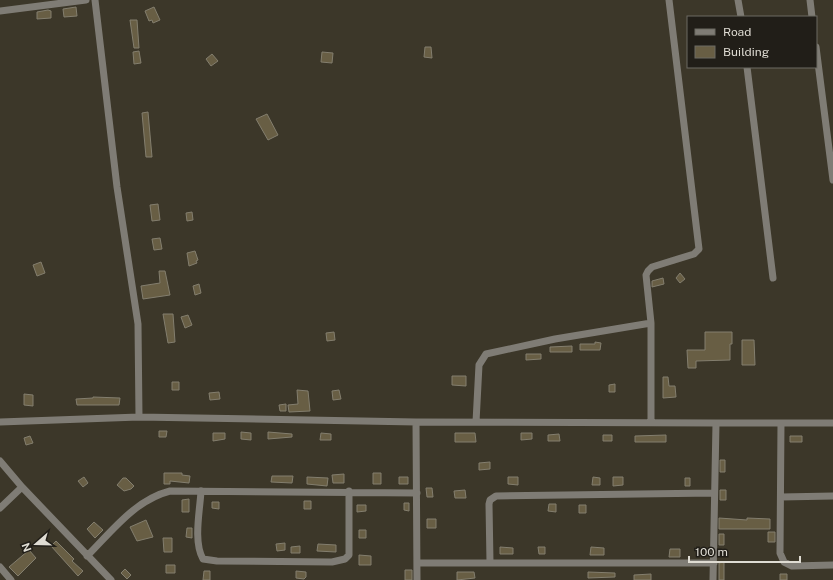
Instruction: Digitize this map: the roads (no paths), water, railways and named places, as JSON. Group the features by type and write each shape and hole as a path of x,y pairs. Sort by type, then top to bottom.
{"street":[{"path":"0,11 86,0"},
{"path":"95,0 117,187 138,324 139,417"},
{"path":"651,423 651,323 646,276 648,270 652,267 694,254 699,249 669,0"},
{"path":"738,0 740,16"},
{"path":"810,0 812,16"},
{"path":"817,55 833,180"},
{"path":"747,68 773,278"},
{"path":"476,422 479,365 486,354 555,339 651,323"},
{"path":"0,422 139,417 416,422 833,423"},
{"path":"416,422 418,493 417,580"},
{"path":"713,580 716,423"},
{"path":"781,423 780,553 784,562 792,566 833,566"},
{"path":"0,461 22,487 111,580"},
{"path":"0,508 22,487"},
{"path":"87,556 133,510 150,498 170,491 348,491 418,493"},
{"path":"201,491 198,542 199,552 203,559 217,561 339,562 349,555 348,491"},
{"path":"490,562 489,504 490,500 496,496 714,493"},
{"path":"781,497 833,496"},
{"path":"417,563 714,563"},
{"path":"0,567 11,580"}]}
